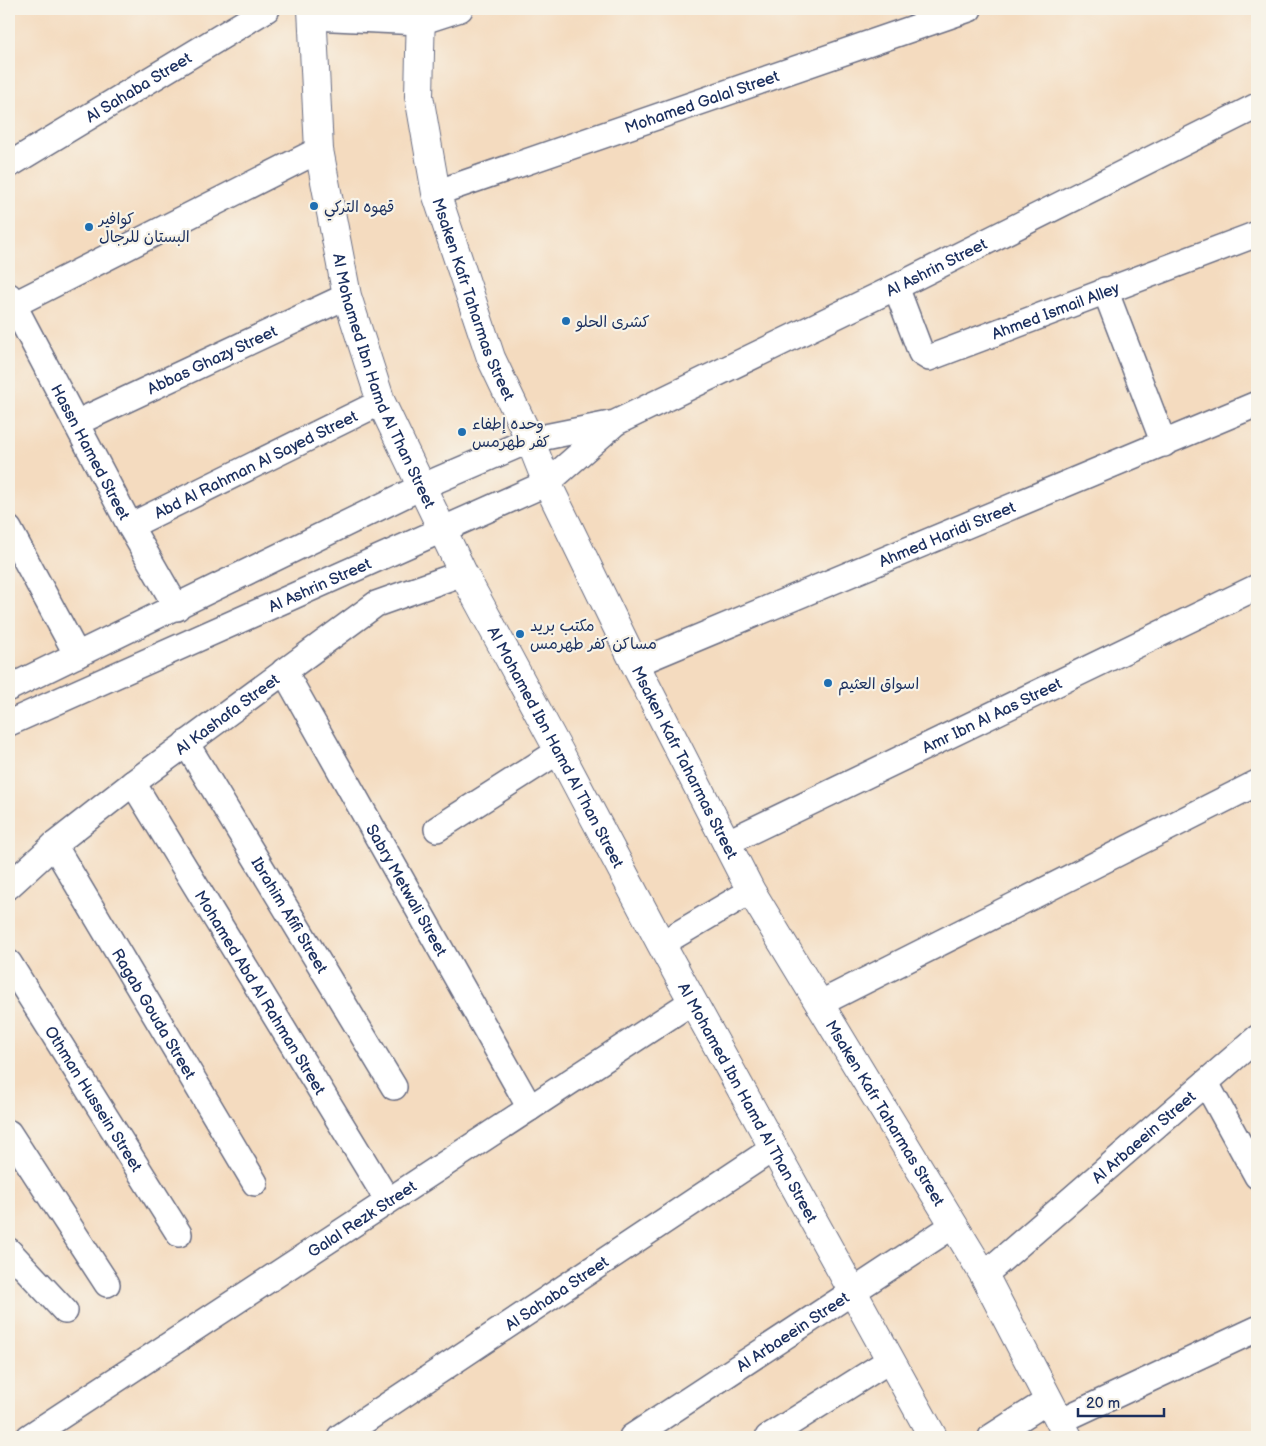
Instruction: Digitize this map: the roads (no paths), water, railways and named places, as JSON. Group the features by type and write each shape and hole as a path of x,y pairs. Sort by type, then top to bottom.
{"street":[{"name":"Al Sahaba Street","path":"9,165 268,9"},
{"path":"312,13 420,15 460,9"},
{"name":"Mohamed Galal Street","path":"436,193 969,9"},
{"name":"Al Mohamed Ibn Hamd Al Than Street","path":"312,13 320,150 347,296 381,402 463,572 558,751 661,944 933,1437"},
{"name":"Msaken Kafr Taharmas Street","path":"420,15 419,96 436,193 491,358 530,440 547,483 635,664 751,891 984,1275 1059,1419"},
{"name":"Al Ashrin Street","path":"9,688 177,608 421,487 530,440 615,423 896,288 1257,106"},
{"path":"10,302 320,150"},
{"name":"Ahmed Ismail Alley","path":"896,288 921,353 929,358 1257,234"},
{"path":"1105,290 1164,444"},
{"name":"Abbas Ghazy Street","path":"76,423 347,296"},
{"name":"Hassn Hamed Street","path":"10,302 130,526 177,608"},
{"name":"Abd Al Rahman Al Sayed Street","path":"130,526 381,402"},
{"name":"Ahmed Haridi Street","path":"635,664 1257,404"},
{"name":"Al Ashrin Street","path":"9,723 547,483 615,423"},
{"path":"9,529 77,655"},
{"name":"Al Kashafa Street","path":"9,886 54,845 133,783 376,604 463,572"},
{"name":"Amr Ibn Al Aas Street","path":"726,842 1257,587"},
{"name":"Sabry Metwali Street","path":"284,672 530,1108"},
{"name":"Ibrahim Afifi Street","path":"186,743 394,1087"},
{"path":"437,829 558,751"},
{"name":"Mohamed Abd Al Rahman Street","path":"133,783 388,1201"},
{"path":"820,1004 1257,783"},
{"name":"Ragab Gouda Street","path":"54,845 255,1183"},
{"path":"661,944 751,891"},
{"name":"Othman Hussein Street","path":"9,963 179,1234"},
{"name":"Galal Rezk Street","path":"29,1437 693,1001"},
{"name":"Al Arbaeein Street","path":"984,1275 1257,1038"},
{"path":"1206,1083 1257,1176"},
{"path":"9,1133 107,1284"},
{"name":"Al Sahaba Street","path":"340,1437 774,1148"},
{"name":"Al Arbaeein Street","path":"632,1437 954,1225"},
{"path":"9,1251 65,1311"},
{"path":"991,1437 1059,1419 1257,1328"},
{"path":"768,1437 890,1360"}],"place":[{"name":"قهوه التركي","path":"314,206"},
{"name":"كوافير البستان للرجال","path":"89,227"},
{"name":"كشرى الحلو","path":"566,321"},
{"name":"وحده إطفاء كفر طهرمس","path":"462,432"},
{"name":"مكتب بريد مساكن كفر طهرمس","path":"520,634"},
{"name":"اسواق العثيم","path":"828,683"}]}
